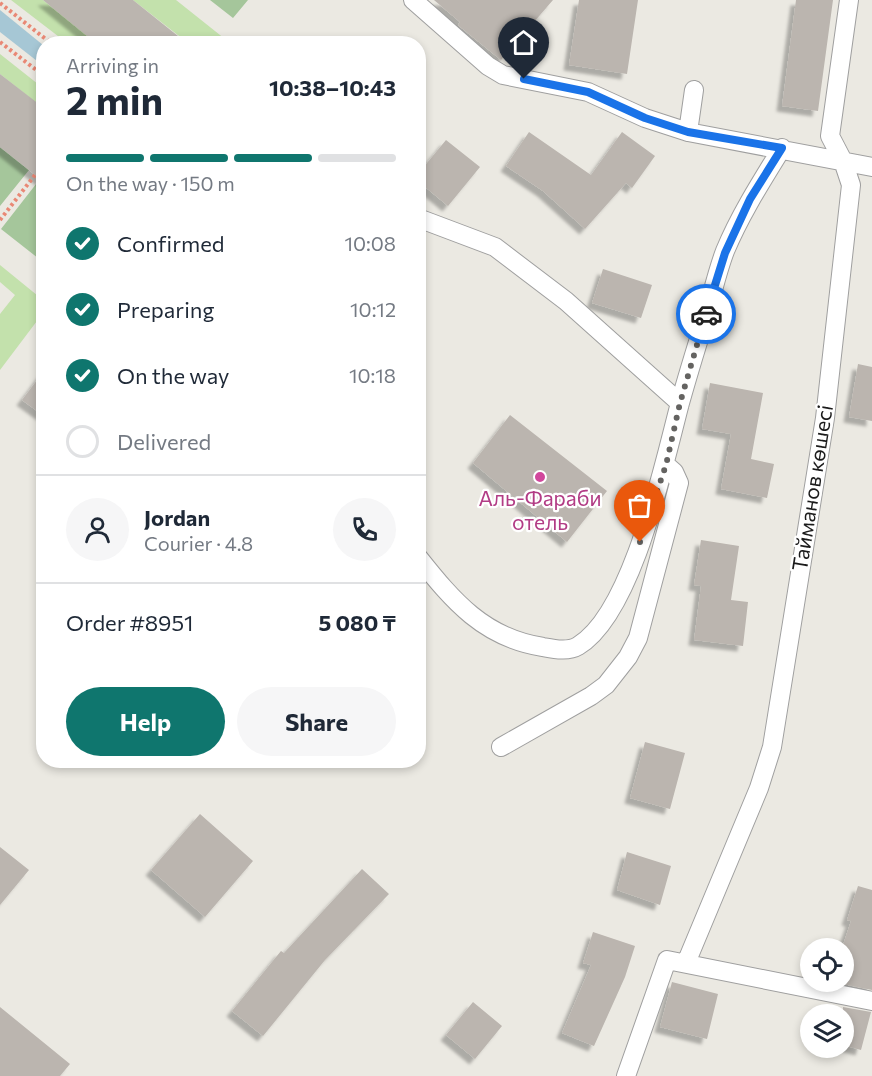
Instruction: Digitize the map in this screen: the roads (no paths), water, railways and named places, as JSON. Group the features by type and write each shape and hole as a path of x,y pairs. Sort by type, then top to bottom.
{"street":[{"path":"413,0 489,66 503,75 588,92 645,118 688,132 782,148 872,167"},
{"name":"Тайманов көшесі","path":"686,963 759,789 772,747 825,418 851,185 843,160 831,136 849,0"},
{"path":"688,132 694,90"},
{"path":"426,567 449,595 475,619 502,636 531,645 561,650 577,646 602,624 615,603 634,561 666,465 680,403 725,253 750,199 782,148"},
{"path":"426,221 495,247 566,301 680,403"},
{"path":"501,747 606,685 628,657 638,638 679,483 674,472 666,465"},
{"path":"626,1076 667,960 872,1001"}],"water":[{"path":"0,10 36,39 36,60 0,32"}],"place":[{"name":"Аль-Фараби отель","path":"540,477"}]}
